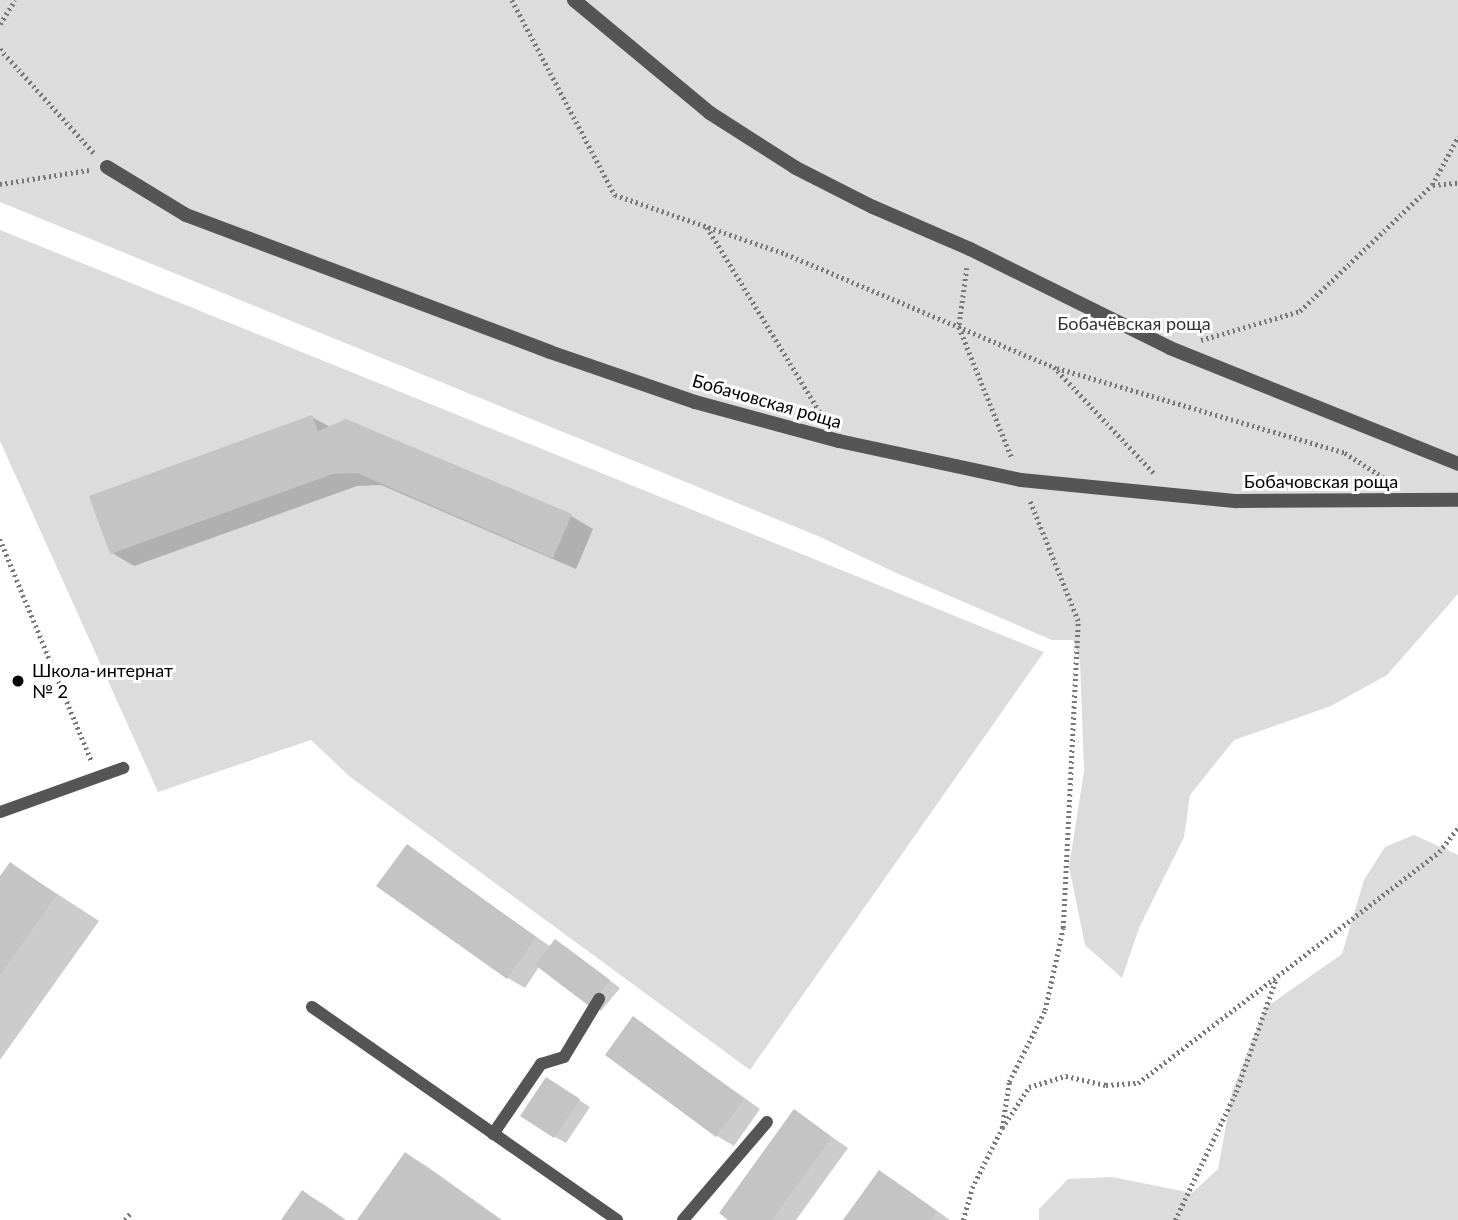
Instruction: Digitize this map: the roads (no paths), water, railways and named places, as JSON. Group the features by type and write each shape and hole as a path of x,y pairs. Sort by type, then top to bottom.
{"street":[{"path":"574,0 710,113 796,168 873,207 970,249 1170,348 1458,464"},
{"name":"Бобачовская роща","path":"107,167 186,215 550,352 695,402 839,441 1021,480 1237,501 1458,500"}],"lane":[{"path":"0,812 123,768"},
{"path":"493,1134 541,1063 564,1057 599,999"},
{"path":"312,1007 617,1220"},
{"path":"683,1220 767,1122"}],"place":[{"name":"Школа-интернат № 2","path":"18,681"}],"park label":[{"name":"Бобачёвская роща","path":"1134,323"}]}
